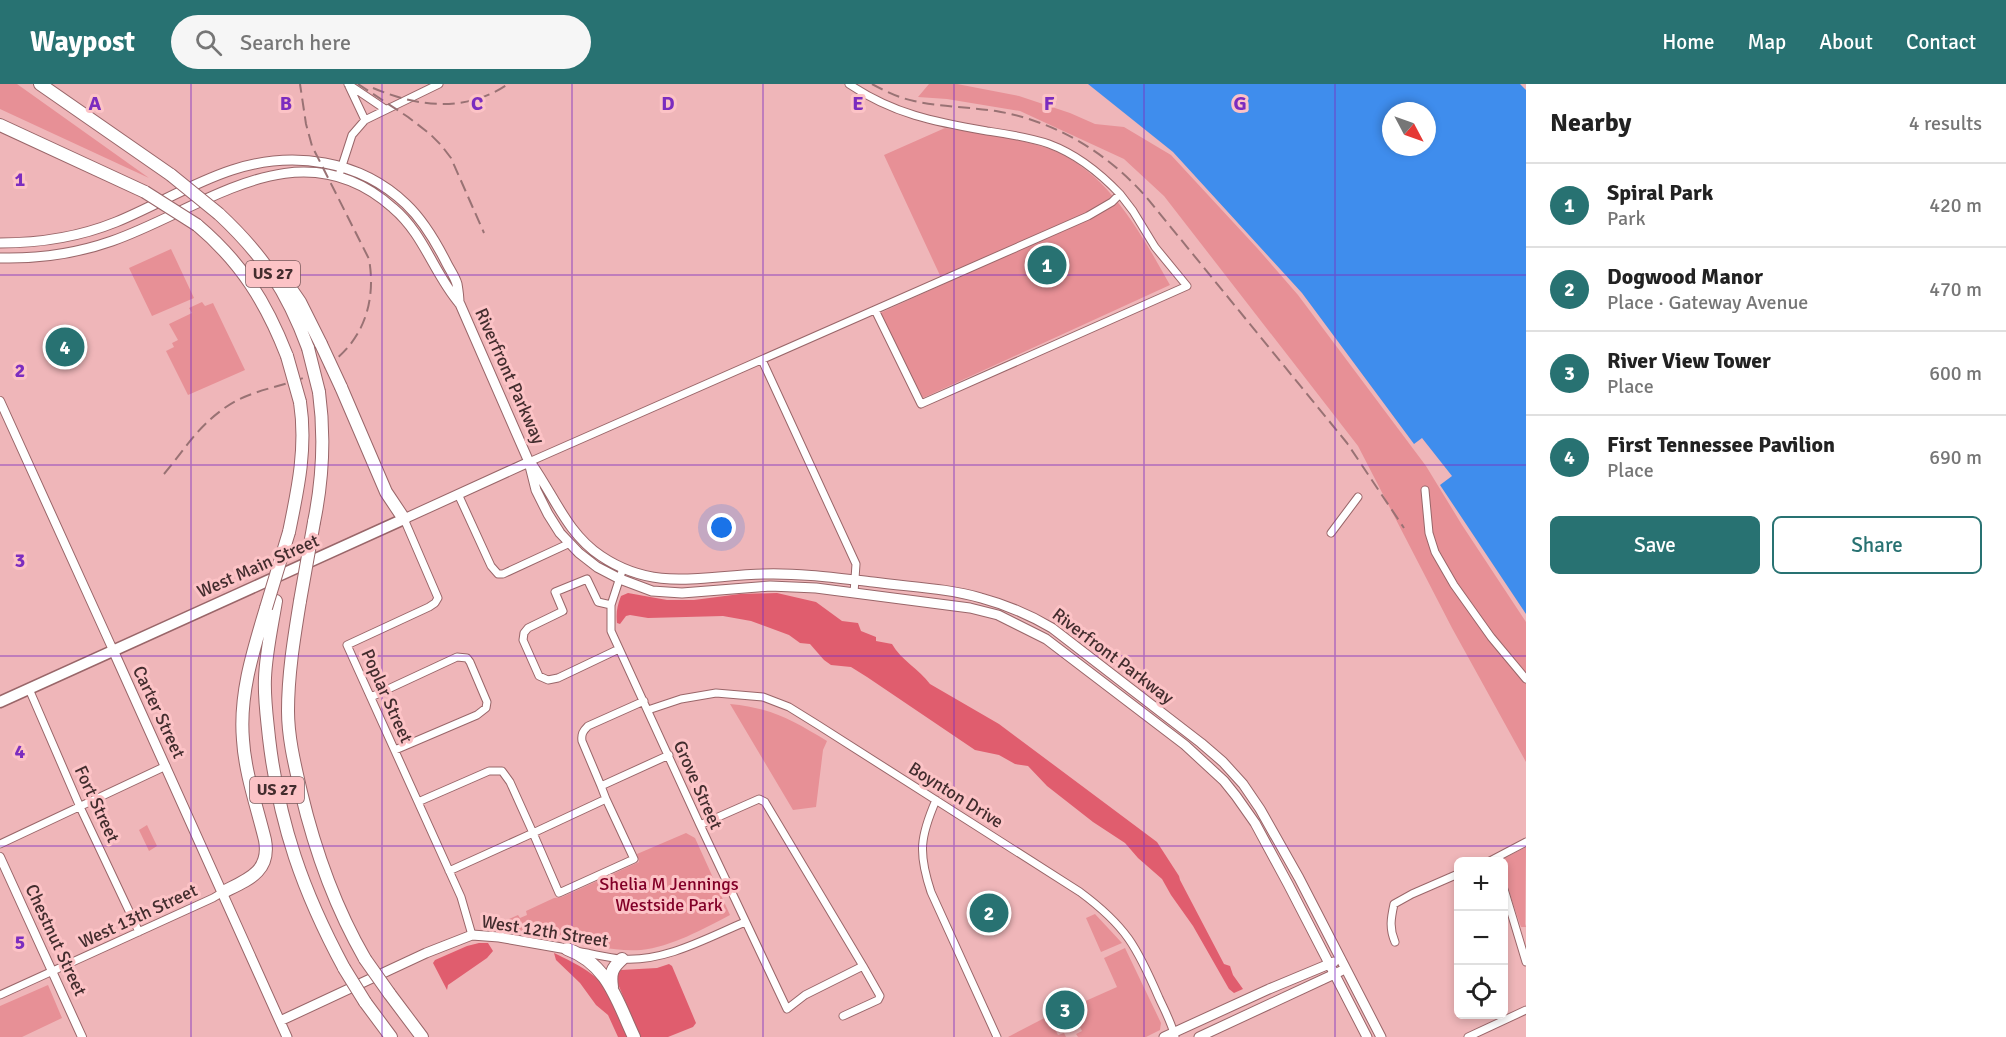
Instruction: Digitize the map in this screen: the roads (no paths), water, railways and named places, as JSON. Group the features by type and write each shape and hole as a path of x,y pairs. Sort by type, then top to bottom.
{"highway":[{"name":"US 27","path":"42,84 171,175 237,231 261,257 275,278 292,308 308,348 320,392 323,460 290,666 288,713 297,774 322,870 345,921 365,959 419,1033"},
{"name":"US 27","path":"0,125 144,192 175,209 224,249 246,275 271,317 287,356 300,402 303,432 302,465 289,532 271,604 265,679 272,767 293,855 318,919 365,1002 384,1031 392,1037"},
{"path":"237,231 264,254 284,277 300,302 321,344 386,492 404,519"},
{"path":"222,892 252,877 262,866 266,856 265,840 245,753 242,713 249,666 271,604"},
{"path":"567,949 584,956 597,966 612,989 634,1037"},
{"path":"612,989 610,975 613,967 622,959"},
{"path":"419,1033 428,1037"}],"main road":[{"name":"Riverfront Parkway","path":"0,243 42,241 83,233 115,222 208,180 246,166 272,162 311,161 342,166 382,184 418,217 432,237 457,283 460,304 530,462 547,486 558,510 585,543 601,556 623,568 643,576 663,580 764,574 806,575 955,592 980,597 1029,615 1052,628 1201,743 1243,784 1278,839 1381,1037"},
{"name":"Riverfront Parkway","path":"0,258 48,256 97,246 128,235 252,179 275,174 311,173 338,177 357,184 375,194 402,216 423,243 446,288 460,304"},
{"name":"Riverfront Parkway","path":"530,462 536,490 548,514 560,533 579,554 620,579 652,591 682,593 770,586 816,588 970,608 998,615 1046,639 1185,745 1224,781 1255,823 1367,1037"},
{"name":"West Main Street","path":"0,702 530,462"},
{"name":"Carter Street","path":"113,650 287,1037"},
{"name":"West 12th Street","path":"280,1021 426,953 472,935 499,937 567,949"},
{"path":"1164,1037 1174,1035 1330,963 1344,965"},
{"path":"1199,1037 1335,974 1344,965"}],"street":[{"path":"348,84 385,109"},
{"path":"348,84 365,120"},
{"path":"338,177 352,135 365,120 439,84"},
{"path":"849,84 881,104 904,114 1050,144 1095,171 1120,194 1155,247 1187,286 921,404 875,310"},
{"path":"530,462 1088,216 1113,202 1120,194"},
{"path":"762,360 856,564 854,593"},
{"name":"Carter Street","path":"0,401 113,650"},
{"path":"1425,490 1429,533 1435,552 1491,637 1526,679"},
{"path":"458,494 491,566 498,574 503,574 570,543"},
{"path":"1331,533 1358,497"},
{"name":"Poplar Street","path":"404,519 438,598 429,607 347,645 449,871 468,916 472,935"},
{"name":"Grove Street","path":"623,568 611,605 611,631 787,1009 805,995 862,966"},
{"path":"611,605 598,602 587,579 555,592 563,611 528,628 523,640 539,676 548,680 558,678 619,649"},
{"path":"371,697 457,657 467,658 488,702 486,708 477,715 395,750"},
{"name":"Fort Street","path":"28,689 139,932"},
{"name":"Boynton Drive","path":"648,710 681,699 716,693 764,697 789,707 1104,909 1134,945 1174,1035"},
{"path":"418,802 489,771 502,771 510,782 559,893 634,859 606,799 581,736 588,726 644,701"},
{"path":"601,786 669,755"},
{"path":"0,844 166,766"},
{"path":"1242,804 1252,798"},
{"path":"449,871 606,799"},
{"path":"700,825 759,799 765,802 880,996 878,1000 843,1016"},
{"path":"936,800 922,842 925,873 932,894 997,1037"},
{"path":"1498,857 1526,842"},
{"name":"Chestnut Street","path":"0,858 82,1037"},
{"path":"1395,942 1390,922 1395,904 1454,876"},
{"name":"West 13th Street","path":"0,995 222,892"},
{"path":"1508,904 1526,962"},
{"name":"West 12th Street","path":"567,949 622,959 641,959 665,954 745,922"},
{"path":"1517,932 1526,930"},
{"path":"1468,1037 1526,1010"}],"water":[{"path":"1088,84 1520,84 1526,90 1526,614 1440,485 1452,476 1422,438 1414,444 1302,293 1173,152"}],"railway":[{"path":"164,474 199,430 226,407 245,397 308,376 339,356 351,343 367,313 371,278 369,259 312,146 300,84"},
{"path":"358,84 408,117 441,145 451,158 484,233"},
{"path":"373,88 424,103 442,104 476,100 508,84"},
{"path":"872,84 914,101 996,111 1039,122 1079,141 1115,167 1147,198 1347,443 1404,528"}],"place":[{"name":"Spiral Park","path":"1047,265"},
{"name":"First Tennessee Pavilion","path":"65,347"},
{"name":"Dogwood Manor","path":"989,913"},
{"name":"River View Tower","path":"1065,1010"}],"park label":[{"name":"Shelia M Jennings Westside Park","path":"669,894"}]}
